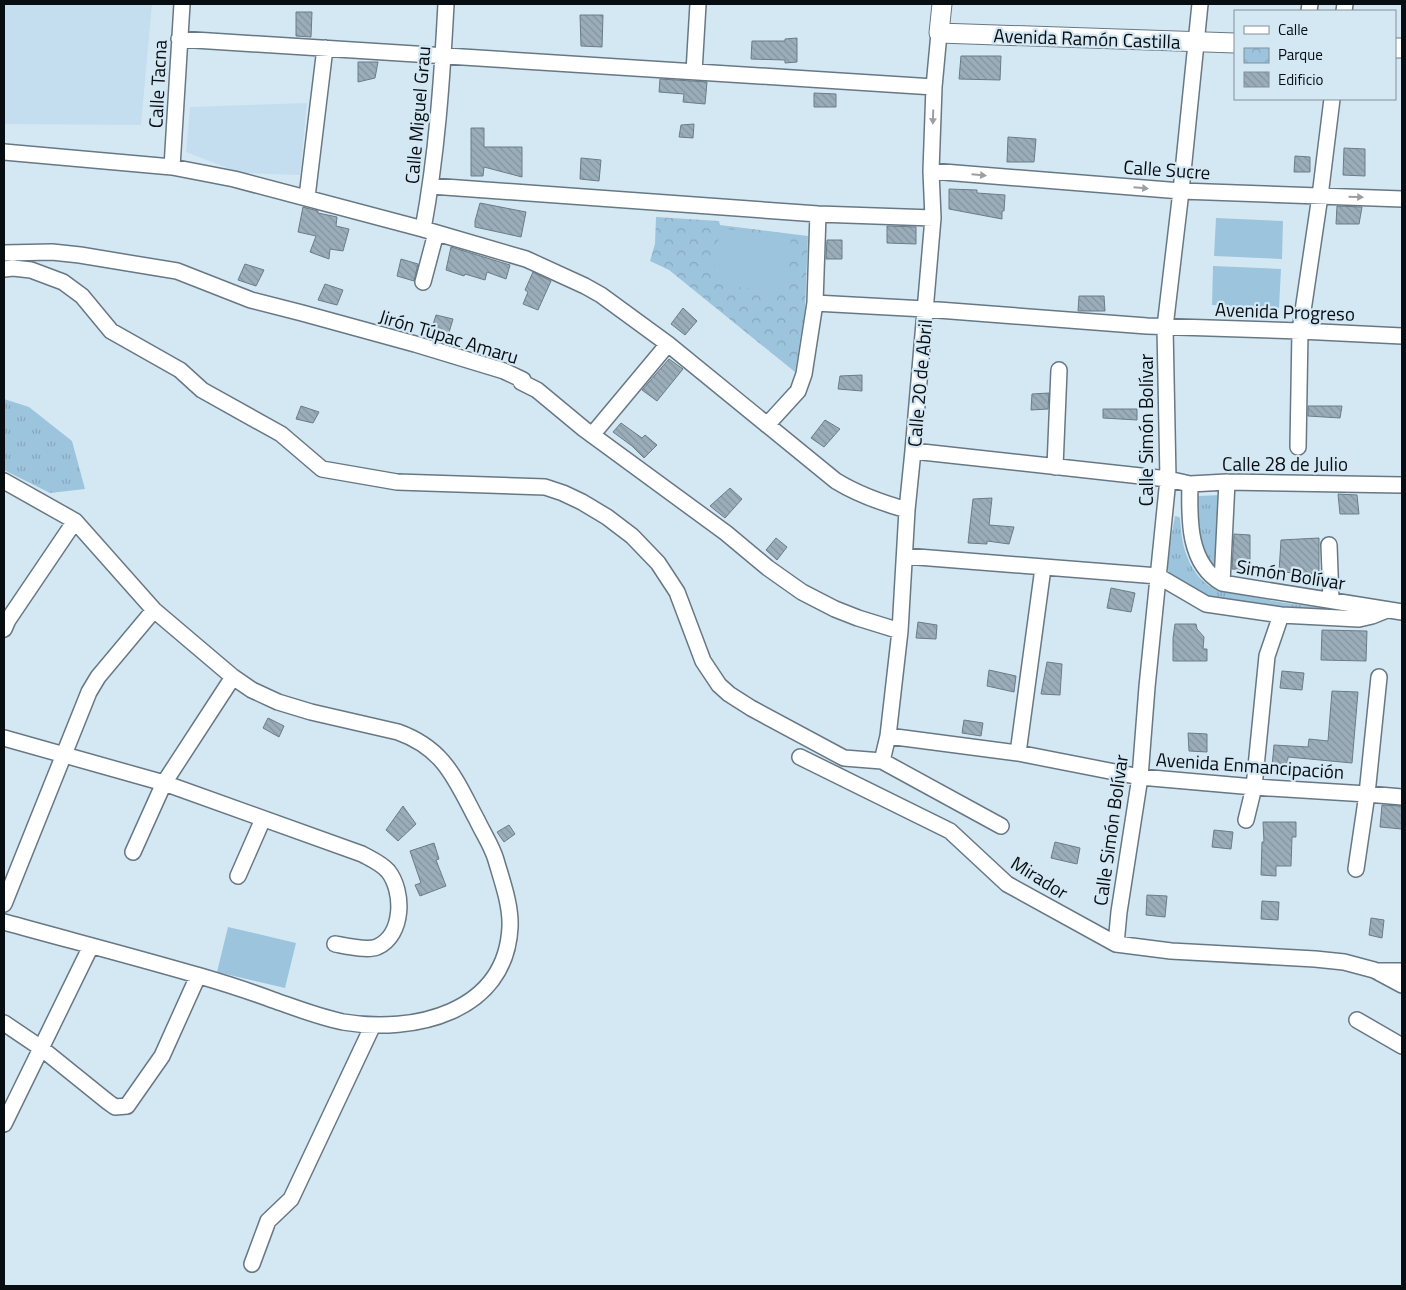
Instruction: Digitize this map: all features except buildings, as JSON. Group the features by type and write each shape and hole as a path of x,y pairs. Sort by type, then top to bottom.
{"main road":[{"name":"Calle 20 de Abril","path":"939,33 942,4"},
{"name":"Avenida Ramón Castilla","path":"939,33 1234,43"}],"street":[{"name":"Calle Tacna","path":"172,167 182,4"},
{"name":"Calle Miguel Grau","path":"423,282 441,90 446,4"},
{"path":"694,72 698,4"},
{"name":"Calle Simón Bolívar","path":"1116,944 1118,912 1140,777 1146,687 1168,479 1165,327 1200,4"},
{"name":"Calle 20 de Abril","path":"882,761 888,736 900,630 907,510 933,218 931,171 934,87 939,33"},
{"path":"179,39 934,87"},
{"path":"307,197 325,48"},
{"path":"1298,447 1300,331 1332,100"},
{"path":"4,152 172,167 234,179 307,197 526,259 601,295 668,344 836,481 873,500 907,510"},
{"name":"Calle Sucre","path":"931,171 1181,191 1402,199"},
{"path":"431,186 818,214 933,218"},
{"path":"767,425 798,391 802,382 815,303 818,214"},
{"name":"Jirón Túpac Amaru","path":"4,253 52,252 177,271 251,300 415,344 504,371 523,380 521,382 537,390 592,435 726,533 768,568 802,592 835,609 900,630"},
{"path":"4,269 31,270 63,282 82,296 111,331 180,370 202,390 282,434 322,469 397,482 545,487 582,502 607,517 632,536 658,563 677,592 704,661 720,685 729,694 751,708 844,758 882,761 1001,826"},
{"name":"Avenida Progreso","path":"815,303 925,309 1128,325 1402,336"},
{"path":"592,435 668,344"},
{"path":"1056,467 1059,370"},
{"name":"Calle 28 de Julio","path":"913,451 1168,479 1190,484 1228,482 1402,485"},
{"path":"4,481 75,521 154,610 233,677 252,690 278,702 311,712 398,732 424,744 443,761 453,774 494,854 506,895 510,927 508,944 503,960 489,984 476,997 449,1013 435,1017 408,1023 373,1025 343,1022 316,1015 243,989 4,922"},
{"path":"1222,583 1228,482"},
{"name":"Simón Bolívar","path":"1190,484 1189,516 1192,539 1200,560 1213,578 1222,583 1395,611"},
{"path":"4,629 8,620 75,521"},
{"path":"1330,545 1331,600"},
{"path":"905,556 1158,576 1206,604 1281,615 1359,619 1395,611"},
{"path":"1018,753 1043,568"},
{"path":"4,904 89,692 98,678 154,610"},
{"path":"1246,820 1254,787 1267,656 1281,615"},
{"path":"1356,869 1368,794 1379,676"},
{"path":"133,852 164,783 233,677"},
{"name":"Avenida Enmancipación","path":"888,736 1018,753 1140,777 1402,797"},
{"path":"4,738 164,783 362,854 383,865 398,890 398,914 393,932 378,947 370,949 335,944"},
{"name":"Mirador","path":"800,756 950,831 1007,884 1116,944 1172,951 1315,959 1344,962 1374,970 1402,971"},
{"path":"238,876 263,819"},
{"path":"4,1124 91,946"},
{"name":"Mirador","path":"1374,970 1402,985"},
{"path":"4,1023 41,1048 115,1107 126,1106 162,1056 198,976"},
{"path":"1357,1020 1402,1046"},
{"path":"252,1264 268,1220 290,1199 373,1025"}],"shaded area":[{"path":"4,4 152,4 141,125 4,124"},
{"path":"307,103 300,175 240,173 186,152 190,107"}],"green space":[{"path":"656,217 719,221 720,225 808,236 805,309 795,372 669,270 650,261 655,244"},
{"path":"1216,218 1283,221 1282,259 1214,256"},
{"path":"720,228 791,238 783,294 712,283"},
{"path":"1213,266 1281,269 1279,308 1212,305"},
{"path":"4,399 29,407 72,441 85,489 50,493 4,470"},
{"path":"1221,495 1218,572 1203,546 1198,517 1198,496"},
{"path":"1175,516 1180,519 1183,543 1191,565 1206,584 1213,588 1220,591 1285,603 1354,612 1265,608 1200,596 1169,577 1167,560"},
{"path":"228,927 296,943 285,988 217,972"}]}
